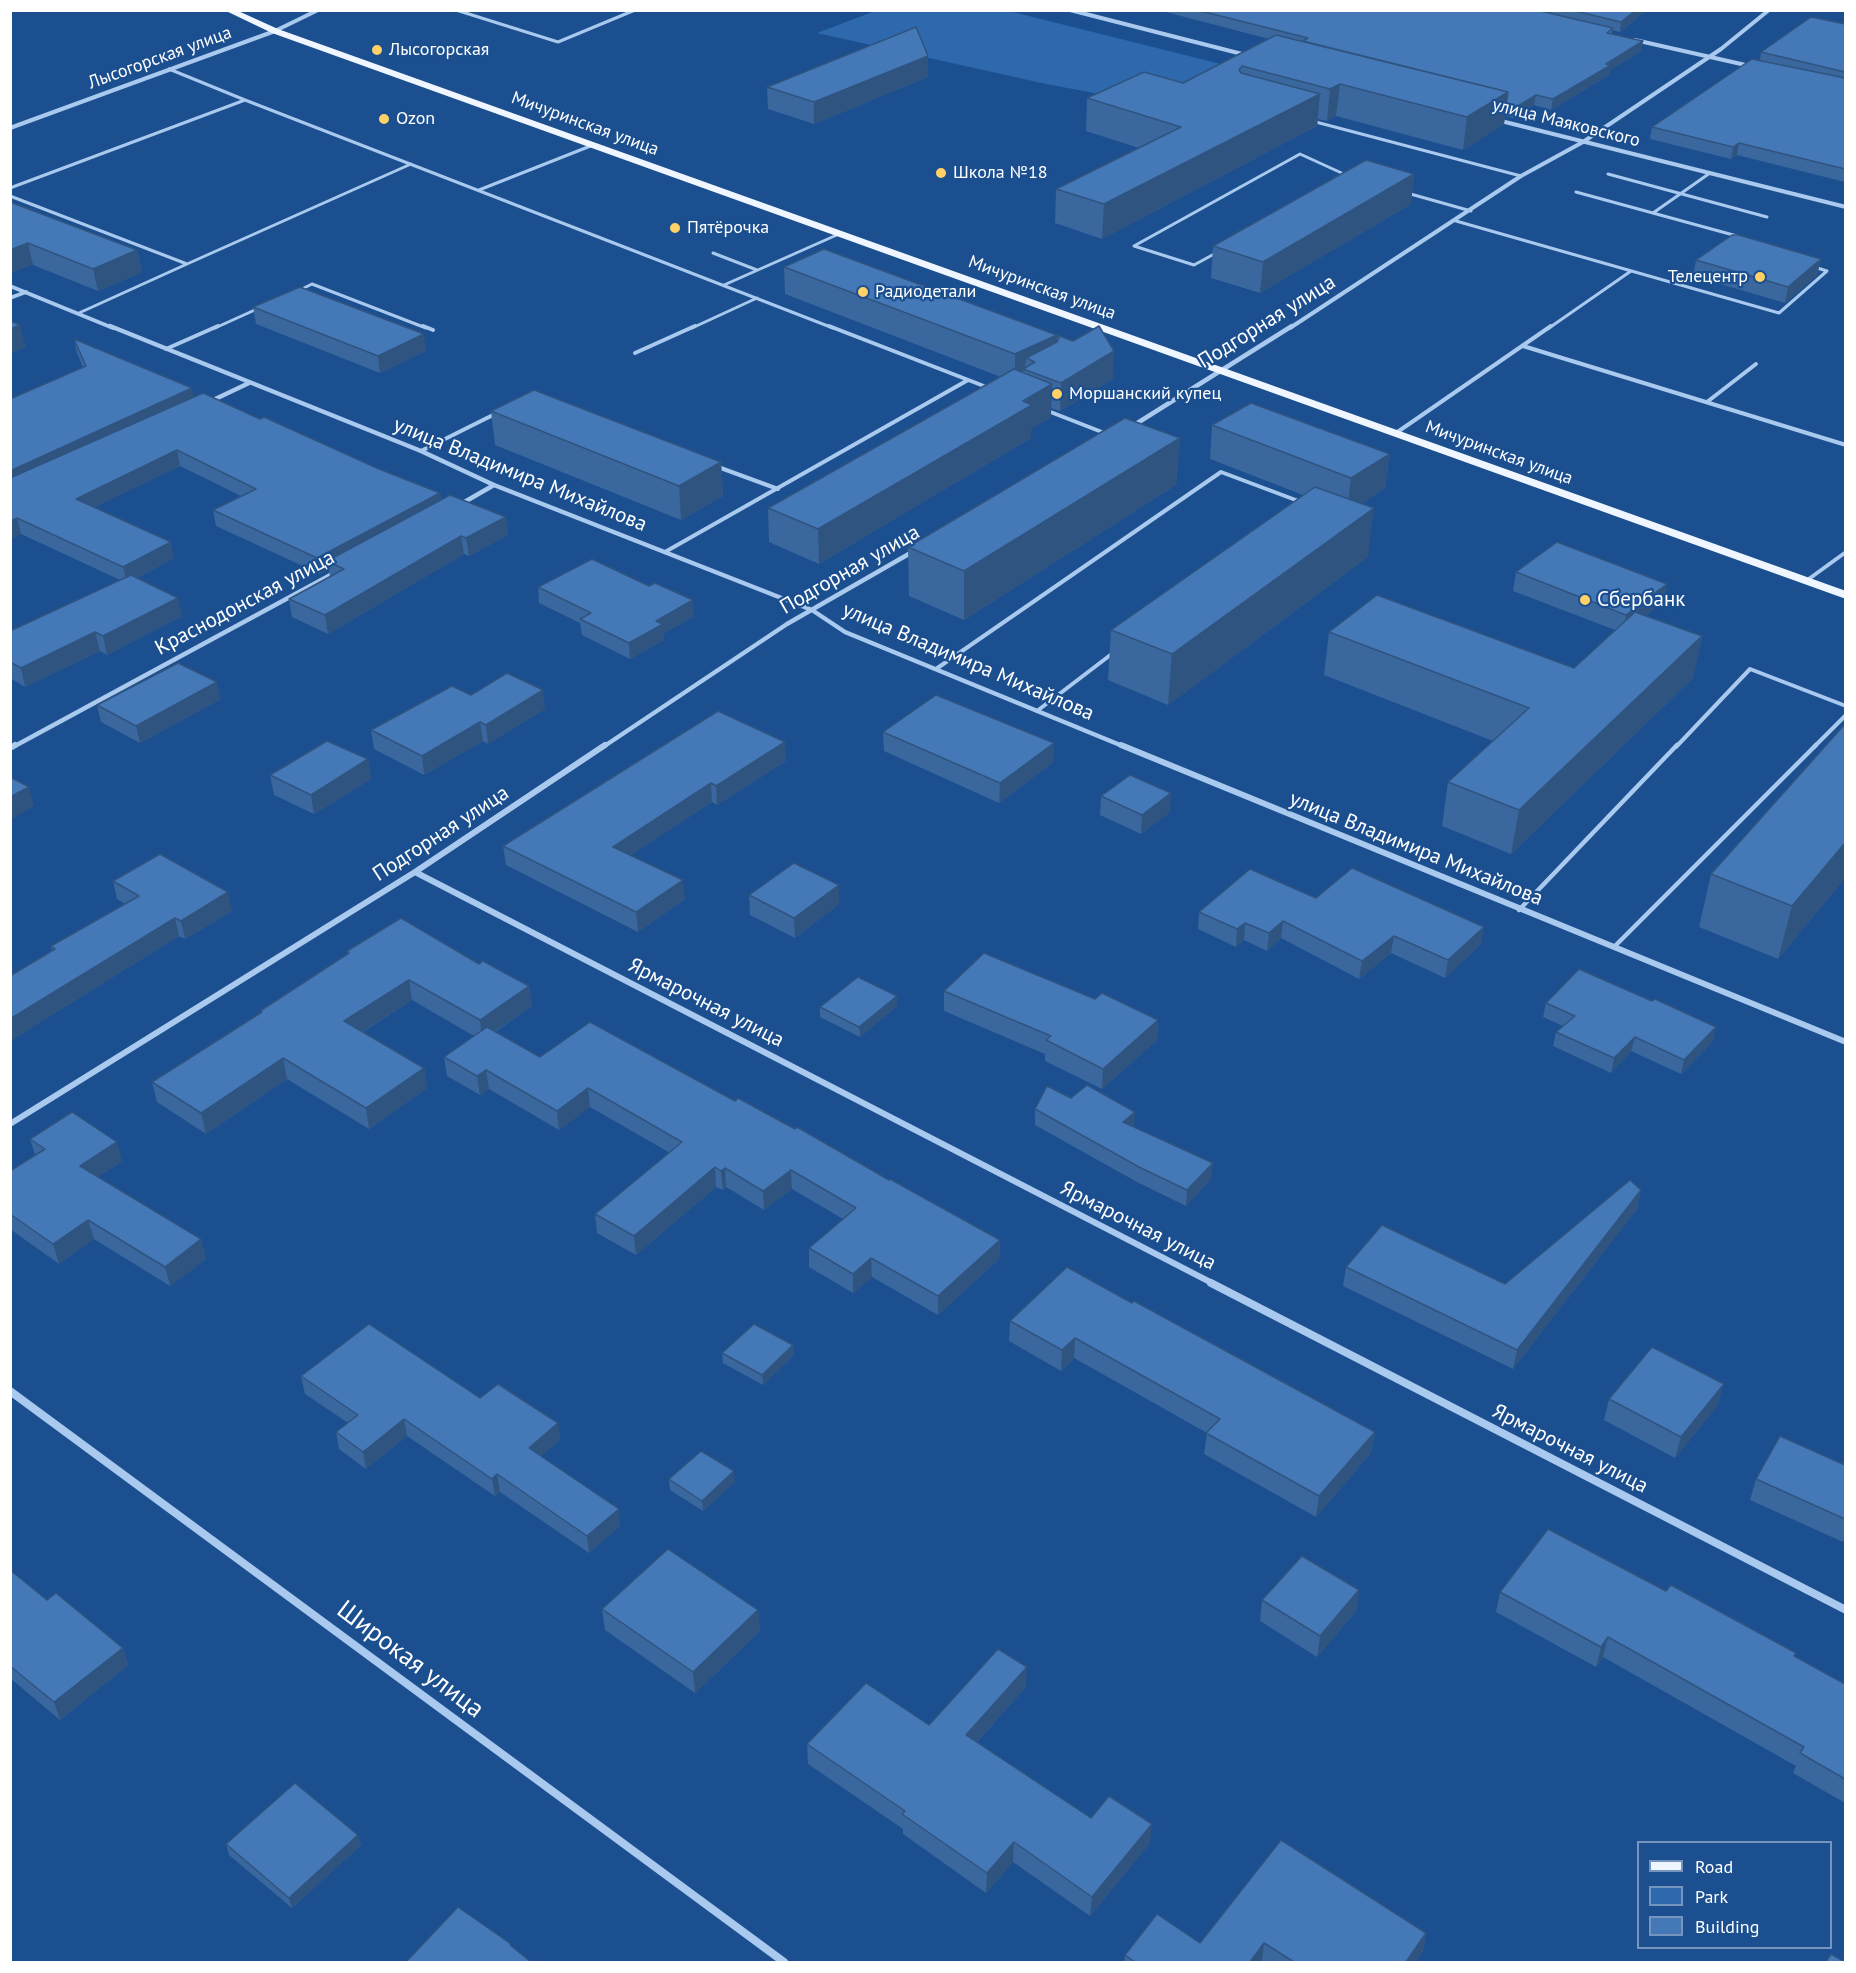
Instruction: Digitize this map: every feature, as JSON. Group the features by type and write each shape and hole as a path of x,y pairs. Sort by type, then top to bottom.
{"main road":[{"name":"Мичуринская улица","path":"228,10 275,31 1845,595"}],"street":[{"name":"Лысогорская улица","path":"10,128 275,31 318,10"},
{"path":"1070,10 1254,57"},
{"name":"Подгорная улица","path":"1125,431 1259,348 1456,221 1521,176 1583,142 1708,57 1769,10"},
{"path":"1631,39 1754,67"},
{"name":"улица Маяковского","path":"1495,119 1845,207"},
{"name":"улица Владимира Михайлова","path":"10,286 421,451 494,485 812,610 845,632 1845,1042"},
{"path":"10,298 26,292"},
{"path":"204,404 249,383"},
{"path":"1105,443 1115,437"},
{"path":"452,510 494,485"},
{"name":"Подгорная улица","path":"10,1124 415,872 812,610 923,546"},
{"name":"Краснодонская улица","path":"10,748 346,566"},
{"name":"Ярмарочная улица","path":"415,872 1845,1610"},
{"name":"Широкая улица","path":"10,1391 784,1962"}],"lane":[{"path":"456,10 558,42 635,10"},
{"path":"169,69 994,390"},
{"path":"10,188 245,100"},
{"path":"1308,120 1521,176"},
{"path":"479,190 593,145"},
{"path":"1224,249 1194,265 1134,246 1300,154 1354,178"},
{"path":"79,313 411,164"},
{"path":"1652,213 1710,173"},
{"path":"1608,174 1767,217"},
{"path":"1397,190 1471,211"},
{"path":"1576,192 1737,236"},
{"path":"10,196 187,264"},
{"path":"1456,221 1779,313 1827,271 1806,265"},
{"path":"724,285 842,233"},
{"path":"713,253 757,270"},
{"path":"1396,433 1631,271"},
{"path":"291,294 312,284 433,330"},
{"path":"635,353 757,298"},
{"path":"166,349 260,307"},
{"path":"1523,346 1845,445"},
{"path":"1707,402 1756,364"},
{"path":"665,552 968,380"},
{"path":"1044,409 1115,437"},
{"path":"421,451 500,412"},
{"path":"717,466 777,489"},
{"path":"936,669 1221,472 1311,506"},
{"path":"1806,581 1845,552"},
{"path":"1036,711 1122,647"},
{"path":"1519,910 1750,669 1845,706"},
{"path":"1614,947 1845,715"}],"green space":[{"path":"875,11 1009,11 1249,71 1174,108 1046,84 817,33"}],"building":[{"path":"1197,10 1536,10 1613,28 1607,33 1643,41 1606,64 1611,65 1553,99 1536,95 1515,108 1506,106 1508,92 1303,41 1308,38"},
{"path":"1571,10 1636,10 1621,22"},
{"path":"1811,17 1845,24 1845,72 1761,52"},
{"path":"916,27 928,56 814,102 767,87"},
{"path":"1276,35 1508,92 1467,117 1340,84 1330,89 1242,66 1239,70 1241,73 1320,94 1104,204 1056,189 1181,127 1087,98 1144,72 1183,83"},
{"path":"1752,59 1845,78 1845,169 1739,143 1733,147 1652,127"},
{"path":"1366,160 1414,174 1263,262 1213,246"},
{"path":"10,202 137,250 93,269 28,243 10,250"},
{"path":"1732,235 1739,235 1821,259 1788,287 1696,260"},
{"path":"824,249 1057,335 1015,354 784,267"},
{"path":"300,287 424,334 378,356 253,307"},
{"path":"10,321 20,325 10,329"},
{"path":"1099,326 1114,351 1061,383 1023,369 1035,362 1026,358 1057,342 1059,338 1057,335 1073,341"},
{"path":"74,339 192,388 10,471 10,399 86,366"},
{"path":"1014,369 1052,384 1023,401 1032,405 818,529 768,508"},
{"path":"534,390 721,462 679,486 491,411"},
{"path":"203,393 440,493 317,558 213,510 256,489 177,450 76,499 171,542 123,567 17,518 10,521 10,478"},
{"path":"1251,403 1390,454 1351,478 1212,425"},
{"path":"1125,418 1180,438 964,571 908,547"},
{"path":"1315,487 1374,508 1172,654 1111,630"},
{"path":"450,495 506,517 466,538 461,536 325,615 289,599 344,569 327,561"},
{"path":"1557,542 1667,584 1626,615 1516,572"},
{"path":"592,559 649,586 655,583 693,600 656,621 663,624 629,643 580,619 591,613 538,587"},
{"path":"131,575 178,598 103,636 95,632 21,668 10,662 10,631"},
{"path":"1377,595 1574,668 1635,612 1702,636 1519,810 1448,782 1529,708 1329,632"},
{"path":"178,663 217,682 136,726 97,705"},
{"path":"507,673 543,690 486,725 480,722 422,756 371,730 452,686 471,695"},
{"path":"936,695 1054,743 1000,783 883,732"},
{"path":"718,711 785,742 716,786 711,783 613,847 683,880 636,912 503,846"},
{"path":"1845,724 1845,843 1792,906 1711,874"},
{"path":"327,741 368,759 311,795 270,775"},
{"path":"1130,775 1171,793 1142,815 1101,796"},
{"path":"10,777 29,787 10,797"},
{"path":"160,854 228,892 181,921 175,918 10,1019 10,976 55,949 51,946 139,896 113,881"},
{"path":"794,863 839,885 794,918 749,895"},
{"path":"1352,868 1484,927 1448,960 1394,936 1362,961 1283,921 1269,933 1245,923 1237,929 1199,912 1250,869 1316,898"},
{"path":"401,918 479,964 483,961 529,986 480,1020 409,980 344,1021 424,1068 366,1108 283,1058 201,1113 152,1082 262,1012 260,1011 349,953 347,951"},
{"path":"984,953 1095,999 1102,993 1158,1020 1103,1069 1046,1040 1051,1036 944,991"},
{"path":"1579,969 1652,1001 1655,999 1716,1027 1684,1060 1635,1037 1614,1058 1556,1032 1575,1016 1546,1003"},
{"path":"858,977 897,996 859,1027 820,1007"},
{"path":"590,1022 735,1101 738,1098 795,1129 797,1127 1000,1240 938,1296 871,1258 853,1274 809,1248 856,1208 791,1170 763,1191 725,1168 721,1171 715,1167 634,1236 595,1214 682,1142 588,1088 557,1111 486,1070 477,1076 444,1057 487,1027 540,1057"},
{"path":"1087,1085 1135,1112 1123,1122 1213,1163 1187,1190 1139,1167 1035,1109 1047,1086 1071,1098"},
{"path":"72,1112 117,1142 80,1166 201,1239 165,1267 88,1220 53,1244 10,1214 10,1171 45,1149 30,1139"},
{"path":"1630,1180 1641,1190 1517,1350 1346,1267 1382,1225 1505,1284"},
{"path":"1067,1267 1375,1432 1319,1496 1206,1433 1220,1419 1075,1338 1062,1350 1010,1321"},
{"path":"369,1324 480,1398 498,1384 558,1423 529,1448 619,1509 587,1536 497,1474 492,1479 404,1419 363,1452 336,1432 358,1415 301,1376"},
{"path":"754,1324 793,1345 762,1375 722,1353"},
{"path":"1652,1347 1724,1384 1681,1437 1609,1399"},
{"path":"1780,1436 1845,1465 1845,1519 1756,1479"},
{"path":"701,1451 734,1471 702,1501 669,1479"},
{"path":"1548,1529 1666,1591 1671,1585 1796,1653 1794,1656 1845,1684 1845,1779 1800,1753 1804,1747 1608,1637 1601,1647 1500,1592"},
{"path":"668,1549 758,1610 693,1672 602,1609"},
{"path":"1302,1556 1359,1590 1320,1636 1262,1600"},
{"path":"10,1570 47,1600 56,1593 123,1648 54,1702 10,1666"},
{"path":"998,1649 1027,1667 966,1735 1091,1818 1109,1796 1152,1824 1092,1897 1014,1842 987,1873 902,1814 905,1811 807,1744 866,1683 929,1725"},
{"path":"295,1783 358,1835 289,1898 226,1844"},
{"path":"1281,1840 1426,1933 1406,1962 1294,1962 1264,1943 1250,1962 1135,1962 1125,1955 1157,1914 1200,1943"},
{"path":"458,1907 511,1944 531,1962 406,1962"},
{"path":"1831,1954 1845,1962 1826,1962"}],"place":[{"name":"Лысогорская","path":"377,50"},
{"name":"Ozon","path":"384,119"},
{"name":"Школа №18","path":"941,173"},
{"name":"Пятёрочка","path":"675,228"},
{"name":"Телецентр","path":"1760,277"},
{"name":"Радиодетали","path":"863,292"},
{"name":"Моршанский купец","path":"1057,394"},
{"name":"Сбербанк","path":"1585,600"}]}
